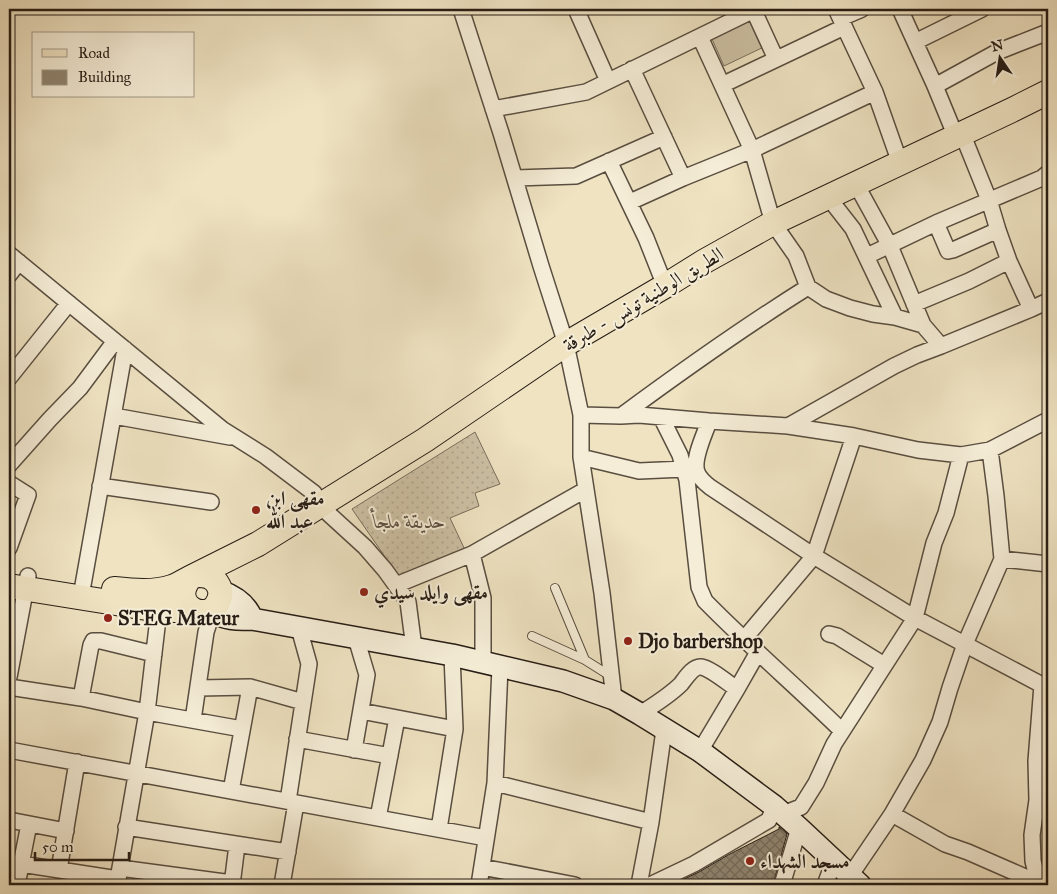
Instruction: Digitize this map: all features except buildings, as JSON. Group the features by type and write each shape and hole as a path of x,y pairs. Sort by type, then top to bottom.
{"main road":[{"name":"الطريق الوطنية تونس - طبرقة","path":"18,581 147,591 164,589 194,577 258,544 425,440 566,344 705,261 772,223 1048,92"},
{"name":"الطريق الوطنية تونس - طبرقة","path":"212,602 252,555 258,544"},
{"path":"212,602 214,579 204,575 194,577 185,584 183,599 187,606 212,602 231,596 245,607 252,619 452,655 563,681 614,699 700,751 778,810 855,880"},
{"path":"18,581 160,610 212,602"}],"street":[{"path":"461,9 566,344 581,415 580,457 602,593 614,699"},
{"path":"722,85 776,59 840,18 862,9"},
{"path":"900,9 989,200 998,230 1031,309"},
{"path":"915,42 982,9"},
{"path":"578,10 608,82"},
{"path":"493,109 586,92 754,10 776,59"},
{"path":"840,18 875,92 900,163"},
{"path":"935,86 997,52 1048,32"},
{"path":"700,37 752,150 772,223 796,256 808,287 826,299 850,308 923,325"},
{"path":"632,69 683,178"},
{"path":"630,202 752,150 875,92"},
{"path":"515,178 576,176 664,137"},
{"path":"609,161 630,202 665,286"},
{"path":"866,256 989,200 1046,180"},
{"path":"856,184 890,246 923,325 941,346"},
{"path":"828,197 853,229 895,317"},
{"path":"936,223 948,251 998,230"},
{"path":"9,275 14,258 222,429 266,456 314,493 319,505 365,547 408,602 414,648"},
{"path":"914,304 1010,261"},
{"path":"621,416 768,312 808,287"},
{"path":"788,426 894,366 1048,301"},
{"path":"9,378 69,303"},
{"path":"83,585 114,416 120,345"},
{"path":"9,465 120,345"},
{"path":"581,415 639,415 788,426 854,436 918,450 961,455 990,450 1048,420"},
{"path":"114,416 236,438"},
{"path":"661,417 690,475 700,591 705,601 842,731"},
{"path":"690,475 697,471 696,461 710,421"},
{"path":"744,639 814,556 854,436"},
{"path":"855,880 923,760 940,722 965,644 1002,559 990,450"},
{"path":"650,885 694,864 769,820 778,810 801,807 816,783 834,744 915,618 932,551 946,513 961,455"},
{"path":"580,457 639,471 690,475 814,556 915,618 1045,687 1036,761 1037,800 1032,835 1034,861 1039,884"},
{"path":"9,483 28,495 9,548"},
{"path":"100,486 211,502"},
{"path":"396,585 472,554 585,490"},
{"path":"472,554 483,598 492,664 495,783 480,885"},
{"path":"1002,559 1048,564"},
{"path":"9,677 18,581"},
{"path":"194,720 212,602"},
{"path":"118,877 147,712 160,610"},
{"path":"282,885 288,852 297,739 310,664 299,628"},
{"path":"829,634 837,636 884,665"},
{"path":"354,750 367,675 356,638"},
{"path":"81,698 90,644 93,641 101,641 154,654"},
{"path":"700,751 758,652"},
{"path":"439,829 455,729 452,655"},
{"path":"640,714 677,688 692,671 700,667 720,677 737,690"},
{"path":"9,687 81,698 242,729"},
{"path":"199,688 250,687 303,702"},
{"path":"231,791 250,687"},
{"path":"361,711 455,729"},
{"path":"378,818 397,718"},
{"path":"638,885 651,822 664,730"},
{"path":"297,739 390,756"},
{"path":"9,750 486,838"},
{"path":"59,870 77,762"},
{"path":"495,783 651,822"},
{"path":"892,814 945,844 968,852 1039,884"},
{"path":"9,820 66,831"},
{"path":"17,885 29,824"},
{"path":"126,828 288,852"},
{"path":"782,885 799,828"},
{"path":"21,864 118,877 232,884 237,845"},
{"path":"825,885 834,861"},
{"path":"482,867 575,885"}],"lane":[{"path":"556,588 585,660"},
{"path":"532,636 585,660 612,677"}],"green space":[{"path":"751,9 768,45 724,66 708,30"},
{"name":"حديقة ملجأ","path":"475,432 500,484 475,493 479,506 450,518 465,550 399,577 352,509"}],"place":[{"name":"مقهى ابن عبد الله","path":"256,510"},
{"name":"مقهى وايلد سيدي","path":"364,592"},
{"name":"STEG Mateur","path":"108,618"},
{"name":"Djo barbershop","path":"628,641"},
{"name":"مسجد الشهداء","path":"750,861"}]}
